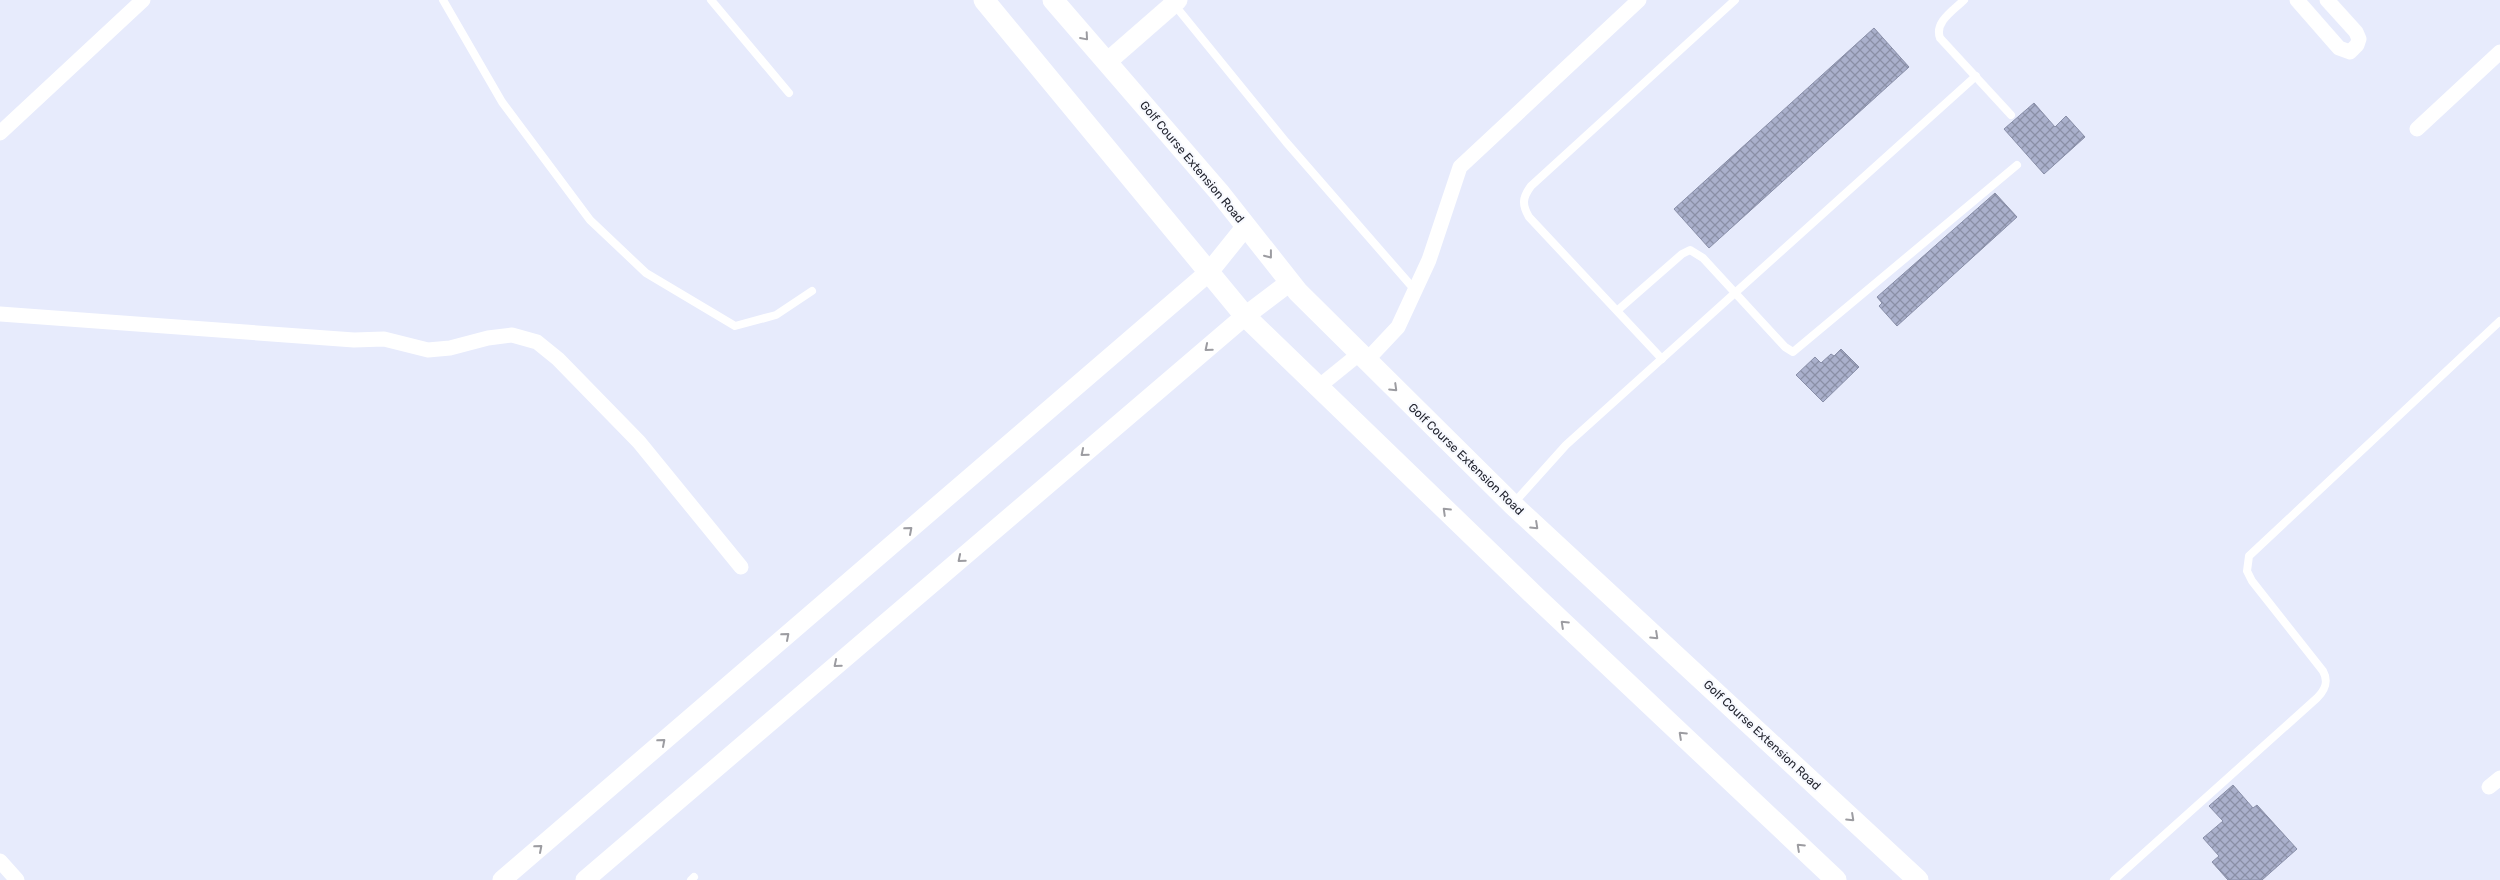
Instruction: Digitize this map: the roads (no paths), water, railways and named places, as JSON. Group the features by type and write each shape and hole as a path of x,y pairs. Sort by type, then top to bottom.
{"main road":[{"path":"984,0 1245,316 1318,388 1836,880"},
{"name":"Golf Course Extension Road","path":"1053,0 1246,226 1290,282 1362,357 1513,505 1918,880"}],"street":[{"path":"0,133 143,0"},
{"path":"1318,388 1362,357 1398,327 1429,260 1460,167 1639,0"},
{"path":"2297,0 2340,48 2350,52 2357,45 2359,39 2356,32 2327,0"},
{"path":"1107,62 1174,1"},
{"path":"2417,128 2500,52"},
{"path":"502,880 1209,272 1246,226"},
{"path":"585,880 1245,316 1290,282"},
{"path":"0,314 354,340 384,339 428,350 450,348 488,338 512,336 537,342 558,358 639,442 741,567"},
{"path":"0,861 17,880"}],"lane":[{"path":"442,0 502,102 590,220 646,273 735,326 776,315 812,291"},
{"path":"711,0 789,92"},
{"path":"1662,359 1529,217 1523,206 1524,196 1531,186 1735,0"},
{"path":"1964,0 1940,24 1938,33 1940,38 2011,115"},
{"path":"1174,1 1286,142 1414,289"},
{"path":"1513,505 1566,444 1976,76"},
{"path":"1618,310 1682,254 1690,250 1703,258 1784,347 1793,352 1796,351 2017,165"},
{"path":"2114,880 2317,698 2324,689 2326,677 2323,671 2252,581 2247,571 2249,556 2500,321"}]}
